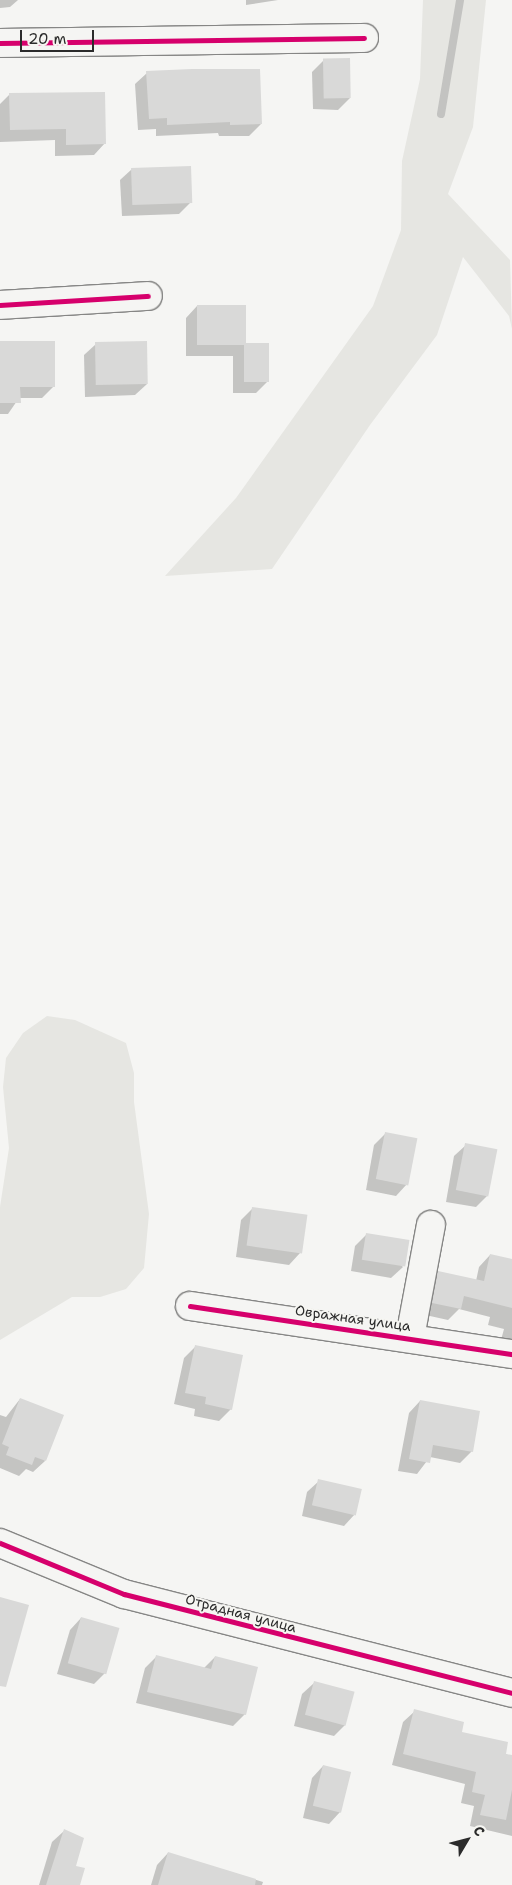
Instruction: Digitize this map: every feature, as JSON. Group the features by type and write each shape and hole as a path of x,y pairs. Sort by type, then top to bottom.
{"street":[{"path":"0,43 364,38"},
{"path":"0,305 148,296"},
{"path":"410,1337 431,1226"},
{"name":"Овражная улица","path":"190,1306 410,1337 512,1354"},
{"name":"Отрадная улица","path":"0,1542 124,1594 512,1693"}],"shaded area":[{"path":"423,0 486,0 473,127 448,194 510,260 512,329 509,316 463,257 437,335 370,425 272,569 165,576 236,498 373,306 401,230 402,161 420,79"},
{"path":"47,1016 75,1020 126,1043 134,1073 134,1102 149,1214 144,1268 126,1289 100,1297 72,1297 0,1340 0,1207 9,1148 3,1087 6,1058 23,1033"}],"building":[{"path":"323,58 350,58 351,98 324,98"},
{"path":"260,69 262,124 230,125 230,122 167,125 167,118 149,119 146,71"},
{"path":"105,92 106,144 66,145 66,129 10,130 9,93"},
{"path":"191,166 192,203 132,205 131,168"},
{"path":"197,305 246,305 246,343 269,343 269,382 244,382 244,345 197,345"},
{"path":"0,341 55,341 55,387 20,387 21,403 0,403"},
{"path":"147,341 148,384 96,385 95,342"},
{"path":"385,1132 417,1138 408,1185 376,1179"},
{"path":"465,1143 497,1149 488,1196 456,1190"},
{"path":"252,1207 307,1215 302,1253 247,1246"},
{"path":"366,1233 409,1240 405,1267 362,1260"},
{"path":"490,1254 512,1259 512,1308 464,1296 461,1309 432,1303 438,1271 484,1281"},
{"path":"195,1345 243,1355 232,1410 205,1404 206,1397 185,1393"},
{"path":"20,1398 64,1415 46,1461 35,1457 32,1465 6,1455 9,1447 2,1444"},
{"path":"420,1400 480,1411 473,1452 433,1445 430,1463 409,1459"},
{"path":"318,1479 362,1489 356,1515 312,1505"},
{"path":"0,1597 29,1605 6,1687 0,1686"},
{"path":"81,1617 119,1628 106,1674 68,1663"},
{"path":"156,1655 211,1669 215,1656 258,1667 246,1715 147,1692"},
{"path":"314,1681 355,1692 346,1726 305,1715"},
{"path":"414,1709 464,1722 462,1732 508,1742 506,1754 512,1755 512,1790 506,1820 480,1815 485,1795 472,1792 476,1772 403,1754"},
{"path":"323,1765 351,1772 341,1813 313,1806"},
{"path":"64,1829 84,1838 76,1866 85,1868 80,1885 46,1885"},
{"path":"168,1852 256,1879 255,1885 158,1885"}],"waterway":[{"path":"441,114 460,0"}],"cycle path":[{"path":"0,43 364,38"},
{"path":"0,305 148,296"},
{"path":"190,1306 512,1354"},
{"path":"0,1543 124,1594 512,1693"}]}
